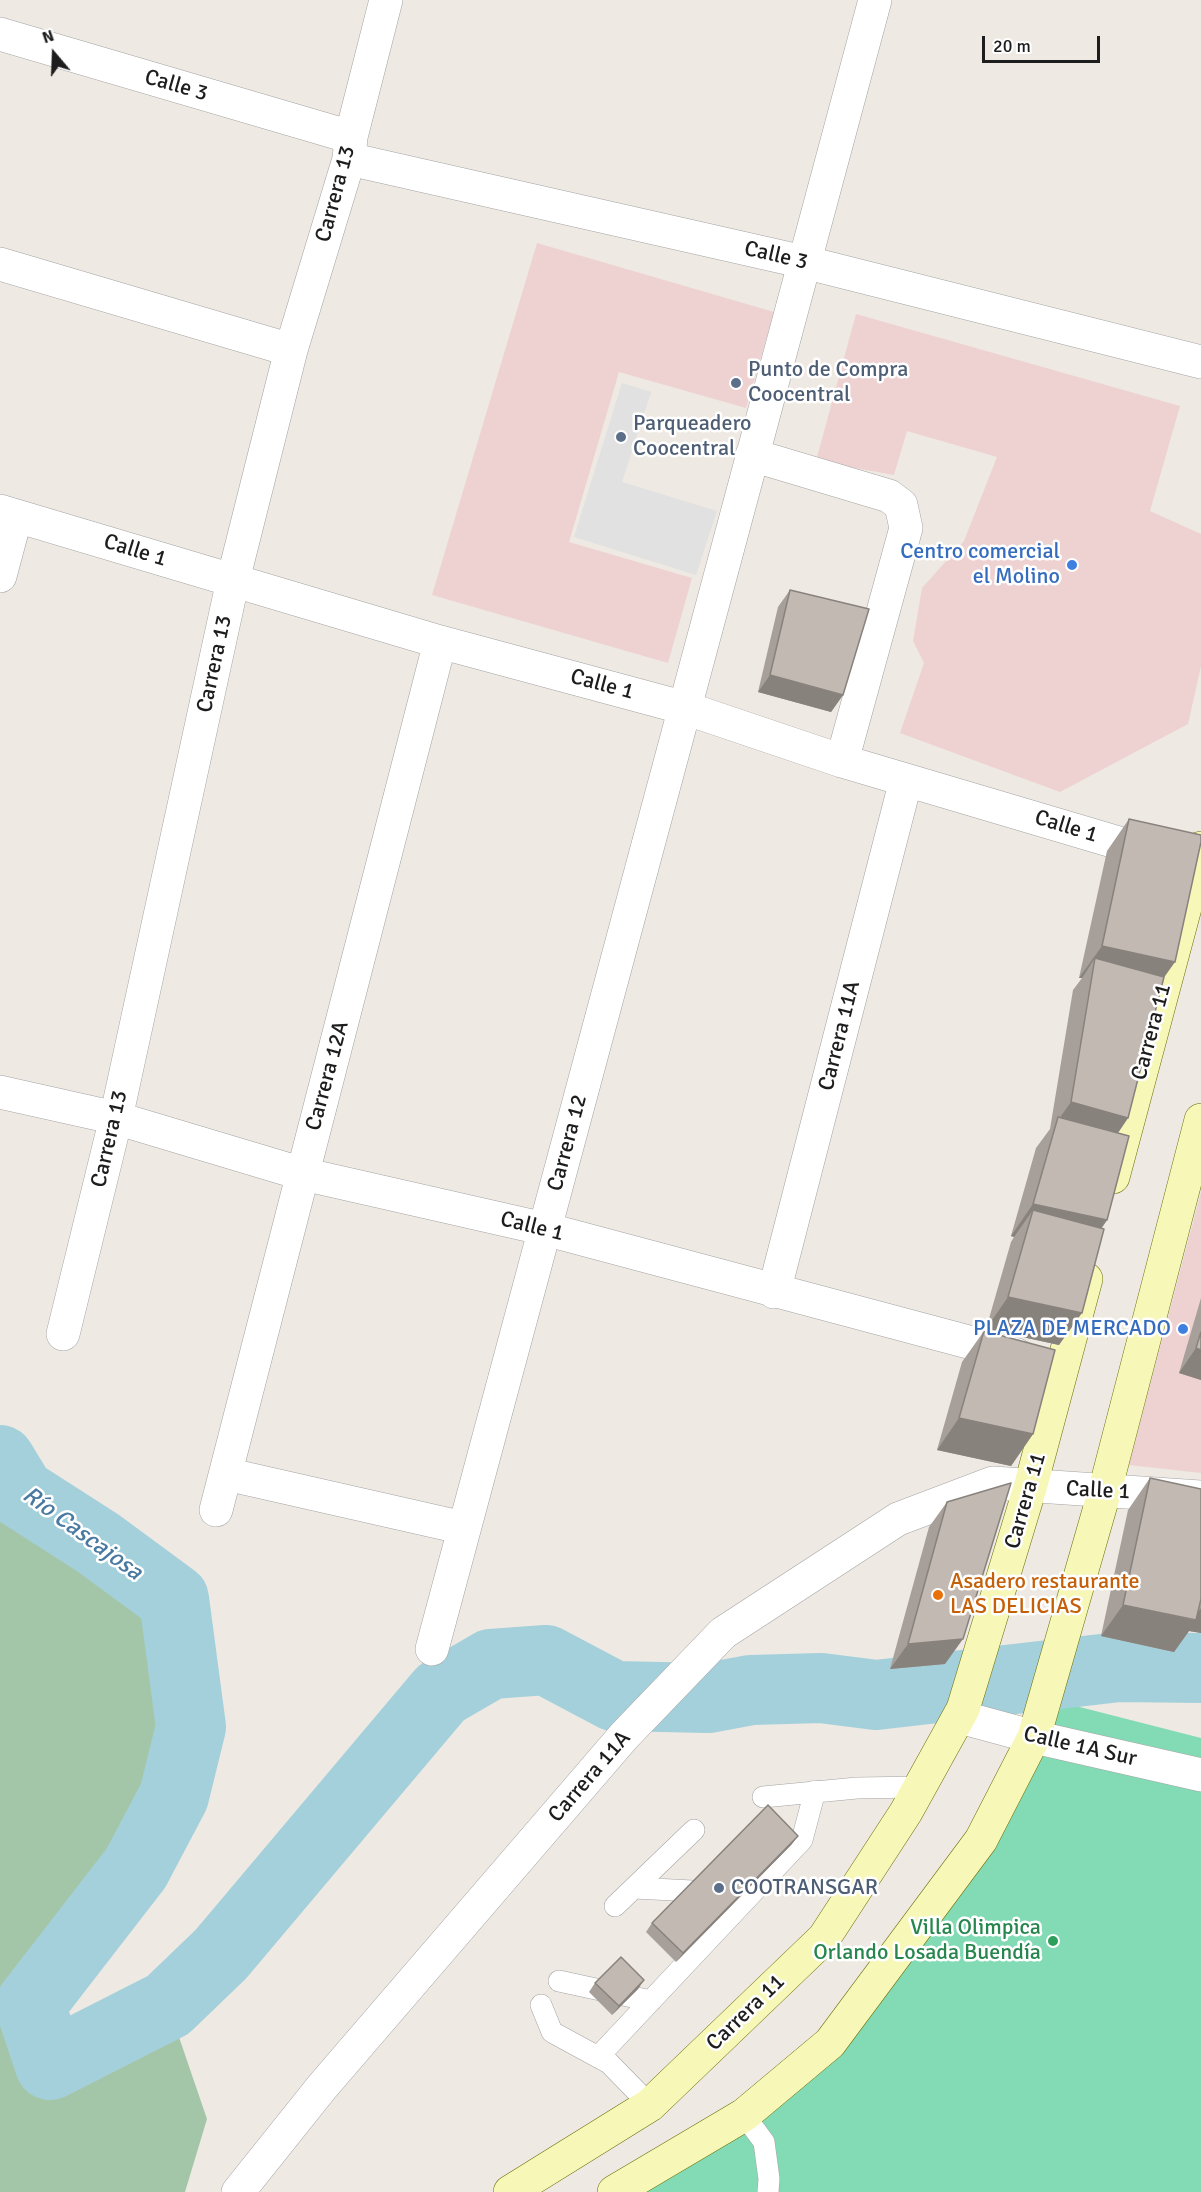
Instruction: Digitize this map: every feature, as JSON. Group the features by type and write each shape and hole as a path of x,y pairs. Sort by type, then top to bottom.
{"main road":[{"name":"Carrera 11","path":"1105,1208 1199,861"},
{"path":"614,2192 744,2115 830,2043 981,1840 1034,1737 1084,1556 1105,1490 1201,1120"},
{"name":"Carrera 11","path":"510,2192 650,2105 824,1938 921,1787 962,1713 1030,1488 1093,1253"}],"street":[{"name":"Carrera 13","path":"63,1334 116,1118 233,580 291,350 350,148 386,0"},
{"name":"Carrera 12","path":"432,1648 875,0"},
{"name":"Calle 3","path":"0,34 350,148 1201,362"},
{"path":"0,264 291,350"},
{"path":"752,455 889,496 901,505 906,528 842,761"},
{"path":"0,576 8,513"},
{"name":"Calle 1","path":"8,513 441,642 685,708 906,780 1199,861"},
{"name":"Carrera 12A","path":"216,1510 441,642"},
{"name":"Carrera 11A","path":"774,1292 906,780"},
{"name":"Calle 1","path":"0,1092 116,1118 303,1174 544,1229 1063,1367"},
{"path":"226,1474 464,1528"},
{"name":"Carrera 11A","path":"238,2192 322,2087 624,1736 723,1633 898,1519 993,1483 1030,1488"},
{"name":"Calle 1","path":"1030,1488 1105,1490 1201,1497"},
{"name":"Calle 1A Sur","path":"962,1713 1034,1737 1201,1775"}],"lane":[{"path":"763,1797 857,1788 921,1787"},
{"path":"598,2057 802,1840 816,1791"},
{"path":"615,1906 694,1830"},
{"path":"634,1888 752,1894"},
{"path":"559,1981 651,2001"},
{"path":"541,2005 552,2032 609,2063 650,2105"},
{"path":"744,2115 764,2142 769,2179 768,2192"}],"shaded area":[{"path":"537,243 774,312 746,408 619,372 569,542 692,578 668,663 432,595"},
{"name":"Centro comercial el Molino","path":"856,314 1180,406 1150,511 1201,534 1201,666 1188,724 1060,792 900,733 924,663 913,641 922,588 964,541 997,457 907,431 894,475 816,461"},
{"name":"Parqueadero Coocentral","path":"622,383 651,392 622,482 717,511 696,575 574,537"},
{"name":"PLAZA DE MERCADO","path":"1201,1192 1201,1473 1129,1465"}],"green space":[{"path":"0,1460 20,1493 98,1543 174,1599 191,1727 174,1796 136,1868 30,2005 50,2064 168,2005 207,2119 185,2192 0,2192"},
{"name":"Villa Olimpica Orlando Losada Buendía","path":"1064,1703 1201,1738 1201,2192 614,2192 830,2043 981,1840"}],"building":[{"path":"790,590 869,609 843,695 770,675"},
{"path":"1129,819 1201,835 1175,962 1102,946"},
{"path":"1095,958 1164,977 1128,1118 1071,1102"},
{"path":"1058,1117 1129,1136 1107,1220 1033,1204"},
{"path":"1033,1210 1104,1229 1082,1313 1008,1297"},
{"path":"984,1331 1055,1350 1033,1434 959,1418"},
{"path":"1201,1332 1201,1350 1196,1348"},
{"path":"1150,1478 1201,1489 1201,1599 1196,1620 1123,1605"},
{"name":"Asadero restaurante LAS DELICIAS","path":"1011,1483 963,1639 908,1644 947,1502"},
{"name":"COOTRANSGAR","path":"768,1805 798,1836 683,1953 652,1923"},
{"path":"621,1957 644,1980 619,2006 595,1983"}],"waterway":[{"name":"Río Cascajosa","path":"0,1460 20,1493 98,1543 174,1599 191,1727 174,1796 136,1868 30,2005 50,2065 168,2005 221,1954 441,1693 491,1664 546,1660 614,1696 708,1698 751,1690 821,1688 876,1695 1119,1667 1201,1668"}],"place":[{"name":"Punto de Compra Coocentral","path":"736,383"},
{"name":"Parqueadero Coocentral","path":"621,437"},
{"name":"Centro comercial el Molino","path":"1072,565"},
{"name":"PLAZA DE MERCADO","path":"1183,1329"},
{"name":"Asadero restaurante LAS DELICIAS","path":"938,1595"},
{"name":"COOTRANSGAR","path":"719,1888"},
{"name":"Villa Olimpica Orlando Losada Buendía","path":"1053,1941"}]}
